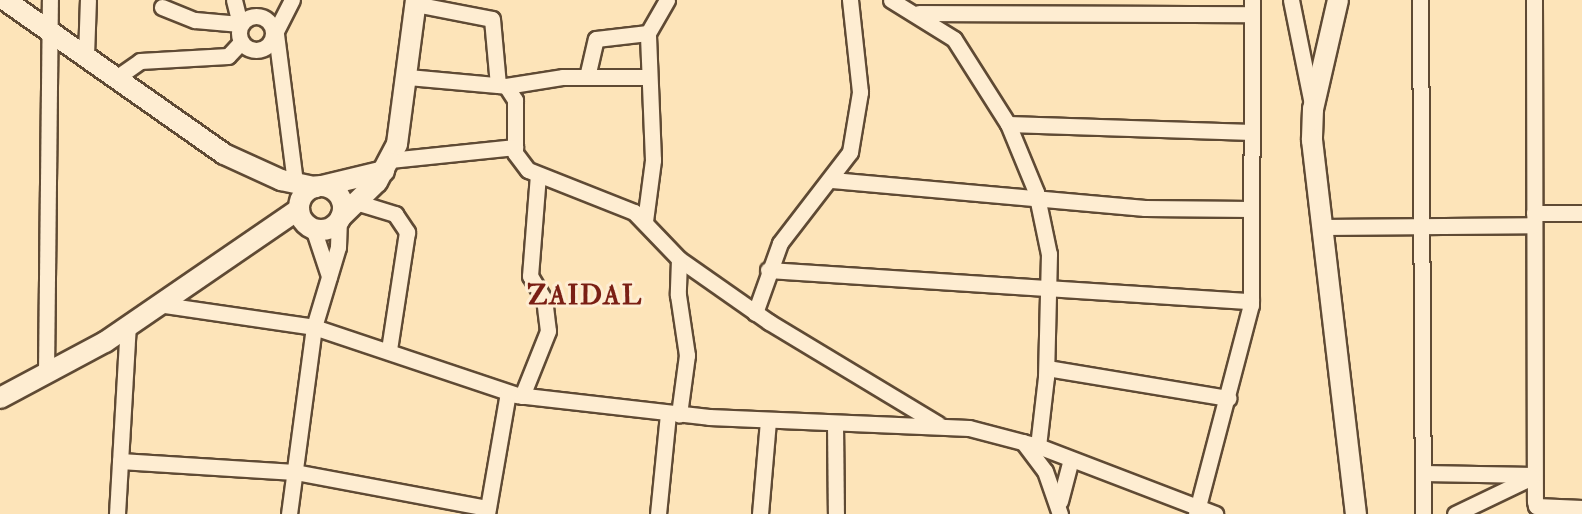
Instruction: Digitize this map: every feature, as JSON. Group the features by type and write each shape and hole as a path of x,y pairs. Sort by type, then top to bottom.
{"street":[{"path":"5,0 49,26 199,139 294,194"},
{"path":"45,374 50,0"},
{"path":"86,56 88,0"},
{"path":"234,0 240,24 236,32 240,43"},
{"path":"240,43 266,45 276,32 292,0"},
{"path":"645,221 653,160 648,33 666,0"},
{"path":"755,313 768,270 804,206 832,180 850,152 860,92 850,0"},
{"path":"891,0 917,13 954,39 1008,124 1039,200 1046,226 1047,368 1030,444 1046,471 1059,512"},
{"path":"1291,0 1313,109 1323,226 1356,514"},
{"path":"1313,109 1338,0"},
{"path":"1420,0 1425,228 1422,514"},
{"path":"1534,0 1534,475 1536,507 1582,508"},
{"path":"270,227 327,229 359,202 387,166 408,77 416,2 492,20 502,86 515,100 515,147 519,162 538,175 634,212 679,259 755,313 940,426"},
{"path":"162,7 195,20 240,24 265,20 276,32 294,194 311,228 330,279"},
{"path":"917,13 1252,7 1251,301 1228,398 1196,510"},
{"path":"587,77 597,39 648,33"},
{"path":"116,78 140,61 228,56 240,43"},
{"path":"408,77 502,86 587,77 649,77"},
{"path":"1008,124 1252,132"},
{"path":"0,398 128,325 270,227 294,194 387,166 515,147"},
{"path":"120,462 295,472 488,511 515,394 548,332 544,299 530,276 538,175"},
{"path":"832,180 1039,200 1251,208"},
{"path":"289,514 315,327 330,279 340,218 340,197 319,186"},
{"path":"359,202 395,214 407,232 389,349"},
{"path":"1323,226 1425,228 1582,213"},
{"path":"658,514 674,414 687,355 678,295 679,259"},
{"path":"768,270 1251,301"},
{"path":"157,304 315,327 389,349 515,394 674,414 768,421 940,426 1030,444 1196,510 1215,514"},
{"path":"117,514 128,325"},
{"path":"1047,368 1228,398"},
{"path":"760,514 768,421"},
{"path":"835,424 836,514"},
{"path":"1059,512 1071,459"},
{"path":"1423,473 1534,475"},
{"path":"1455,514 1534,475"}],"district":[{"name":"ZAIDAL","path":"585,296"}]}
